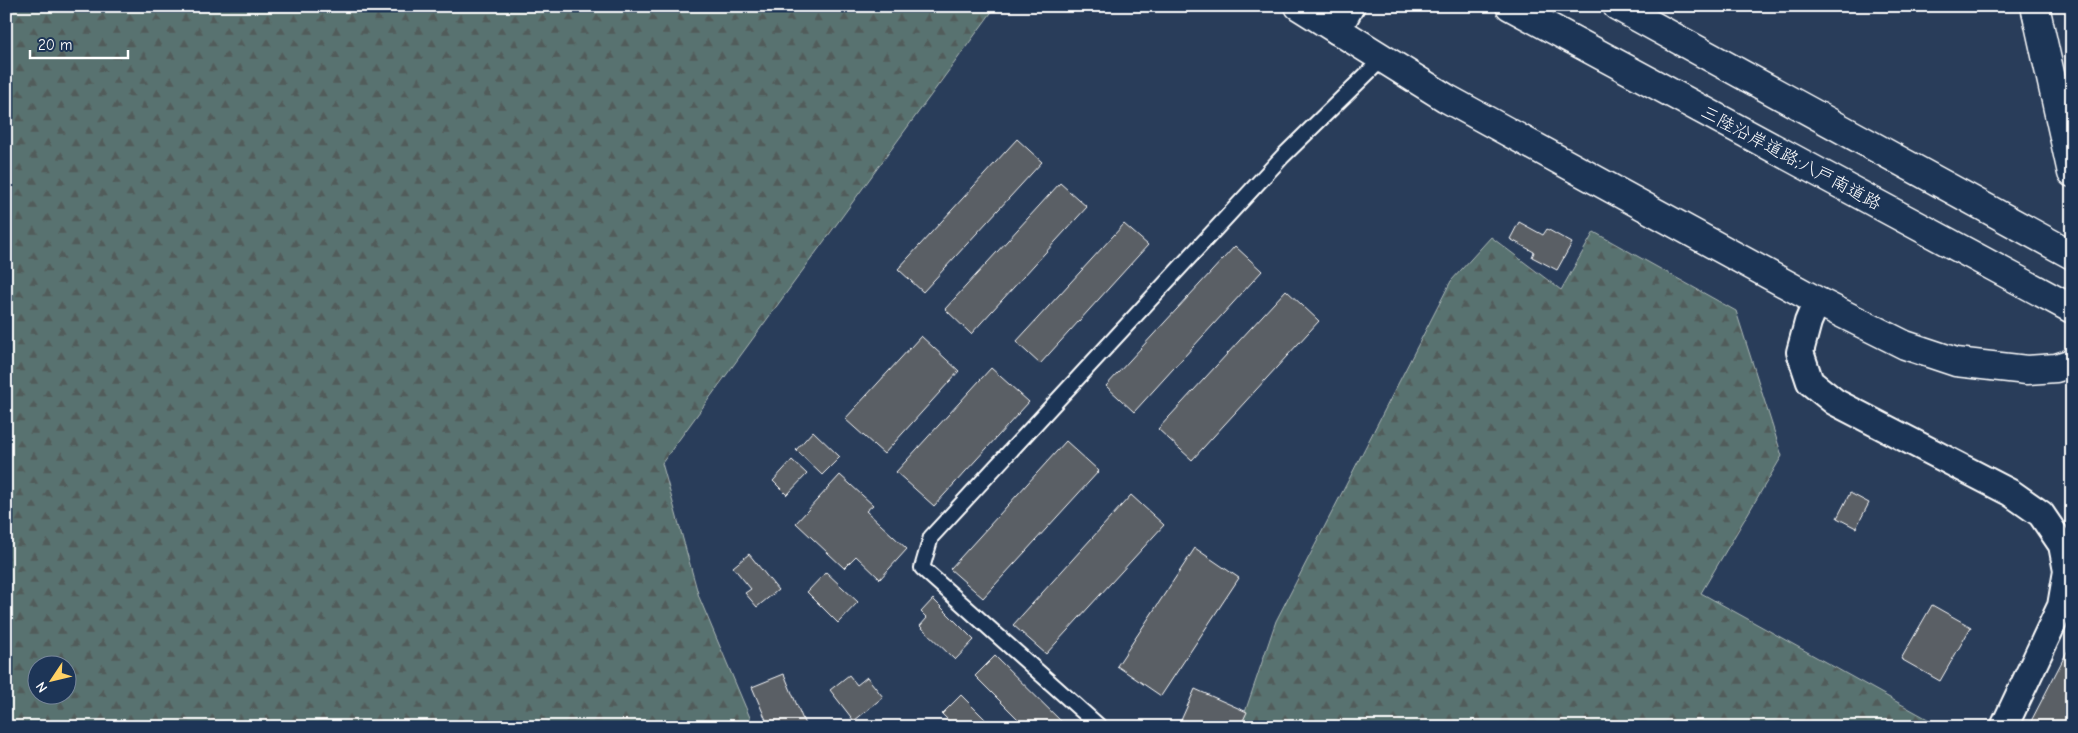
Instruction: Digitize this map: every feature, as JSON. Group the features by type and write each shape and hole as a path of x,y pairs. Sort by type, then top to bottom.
{"main road":[{"path":"1299,6 1446,98 1817,301 1905,345 1956,362 2027,370 2056,368 2072,363"},
{"name":"三陸沿岸道路;八戸南道路","path":"1510,6 2072,310"},
{"path":"1617,6 2072,255"},
{"path":"2035,6 2072,173"}],"street":[{"path":"1337,31 1351,6"},
{"path":"1817,301 1808,322 1800,352 1810,382 1835,402 2012,493 2042,514 2062,545 2067,571 2061,606 2004,727"}],"lane":[{"path":"1100,727 922,568 931,537 1283,156 1382,59"}],"green space":[{"path":"6,6 996,6 662,463 699,597 754,727 6,727"},
{"path":"1594,232 1736,311 1782,456 1701,593 1942,727 1240,727 1276,621 1451,281 1491,237 1561,290"}],"building":[{"path":"1017,139 1042,162 923,292 898,269"},
{"path":"1060,183 1087,207 971,334 945,309"},
{"path":"1519,222 1543,235 1547,229 1572,243 1557,270 1532,257 1534,252 1510,239"},
{"path":"1124,224 1148,245 1040,364 1016,342"},
{"path":"1235,246 1262,271 1134,412 1106,386"},
{"path":"1286,290 1319,321 1192,460 1158,429"},
{"path":"921,336 959,371 884,454 845,419"},
{"path":"991,368 1029,402 934,506 896,472"},
{"path":"813,431 840,457 822,475 796,450"},
{"path":"1066,441 1099,471 983,598 950,569"},
{"path":"792,460 807,474 787,495 773,481"},
{"path":"840,475 873,505 866,511 907,549 880,579 856,556 844,568 796,523"},
{"path":"1850,493 1869,503 1856,528 1837,518"},
{"path":"1131,495 1164,525 1046,654 1013,625"},
{"path":"1195,548 1239,578 1161,696 1117,666"},
{"path":"749,554 778,590 757,607 745,593 751,589 733,567"},
{"path":"826,572 858,602 838,623 807,592"},
{"path":"933,599 974,640 955,660 920,626 927,618 921,612"},
{"path":"1932,605 1971,627 1940,681 1901,659"},
{"path":"2072,642 2072,727 2028,727"},
{"path":"995,656 1067,727 1026,727 975,676"},
{"path":"784,674 806,727 769,727 752,687"},
{"path":"849,675 857,685 867,677 883,697 854,721 830,690"},
{"path":"1195,689 1247,712 1240,727 1178,727"},
{"path":"961,695 993,727 955,727 942,714"}]}
